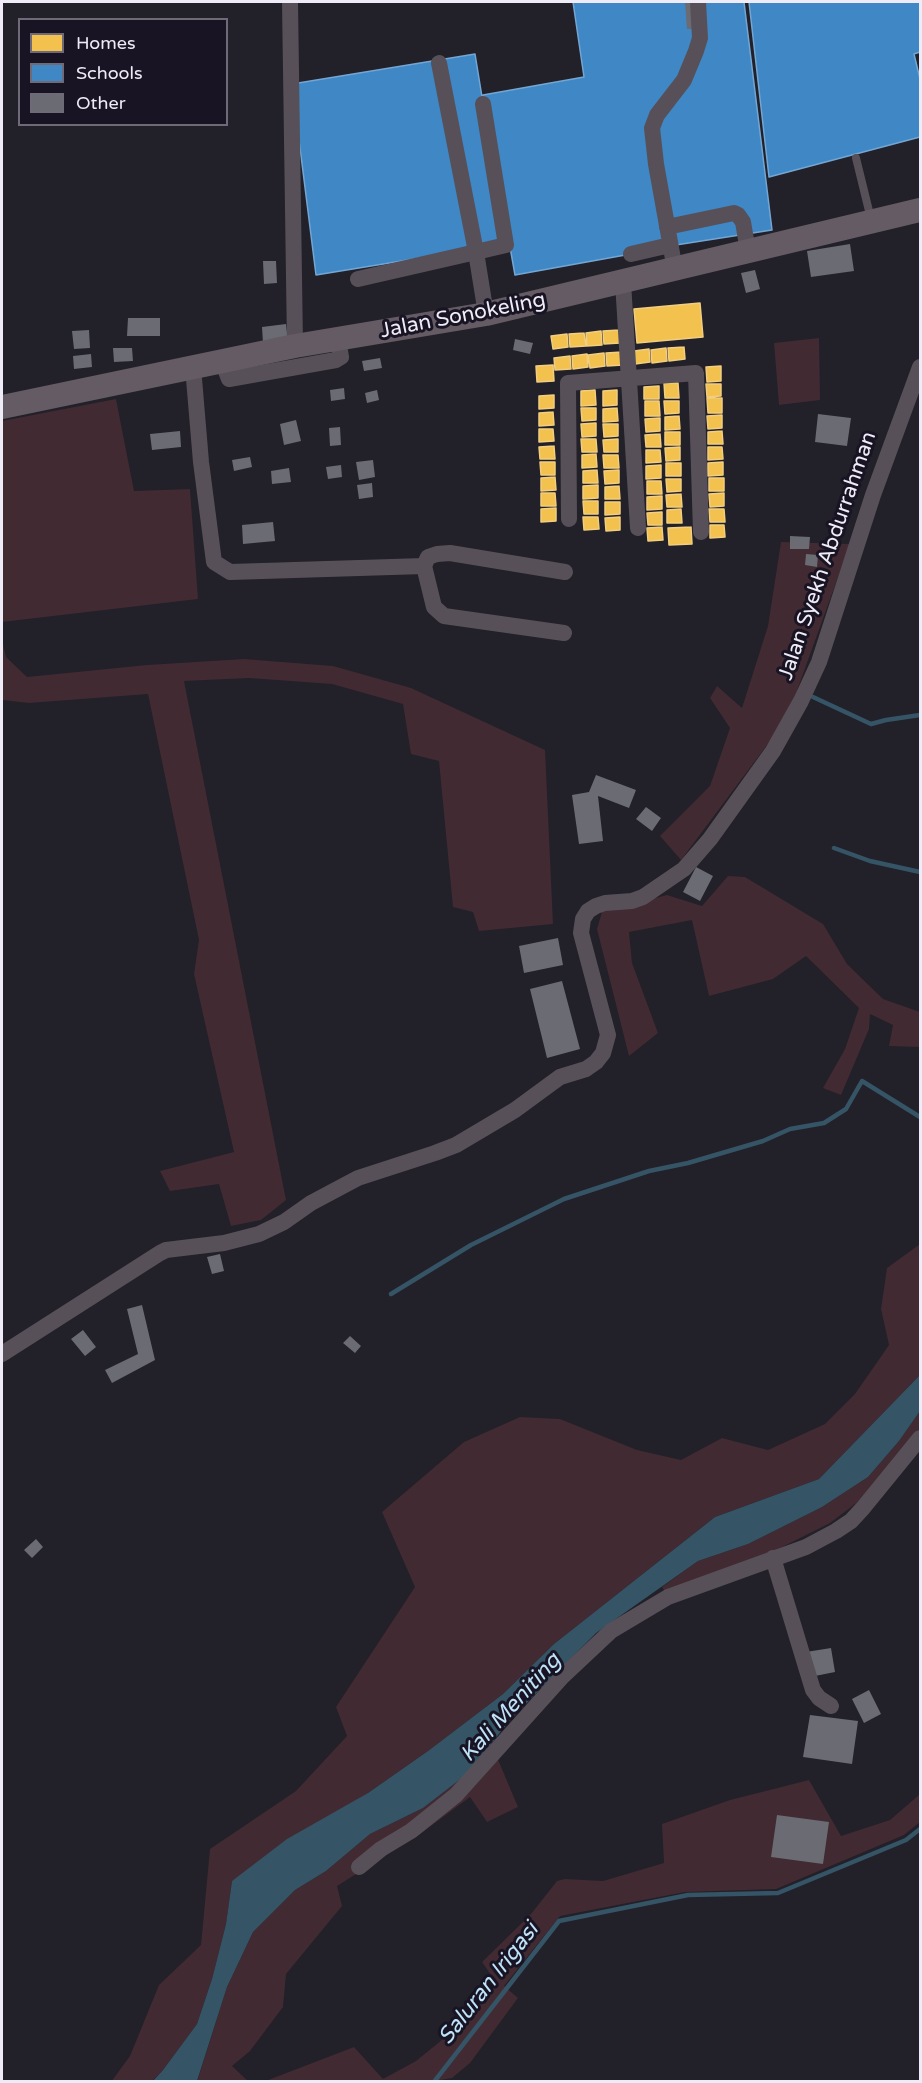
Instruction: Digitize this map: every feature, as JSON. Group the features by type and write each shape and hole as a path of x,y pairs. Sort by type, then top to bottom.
{"street":[{"path":"290,2 295,346"},
{"path":"675,270 652,128 657,115 684,80 696,51 700,38 698,2"},
{"path":"439,63 486,314"},
{"path":"358,279 507,245 483,104"},
{"name":"Jalan Sonokeling","path":"2,407 295,346 486,314 921,210"},
{"path":"667,227 736,214 743,222 748,252"},
{"path":"631,254 670,245"},
{"path":"623,282 638,528"},
{"path":"222,361 229,379 336,360 341,358 338,339"},
{"name":"Jalan Syekh Abdurrahman","path":"2,1354 166,1250 224,1243 259,1234 284,1222 311,1203 358,1178 435,1154 465,1140 515,1110 551,1083 586,1069 596,1062 603,1053 608,1035 581,933 585,915 600,904 632,901 643,897 684,869 710,839 773,751 801,701 819,662 873,495 921,367"},
{"path":"193,368 201,462 214,561 230,572 424,566"},
{"path":"569,519 568,383 696,373 701,531"},
{"path":"564,633 444,616 434,607 424,566 428,557 450,553 565,572"},
{"path":"358,1867 381,1849 411,1832 456,1795 562,1677 611,1631 668,1597 821,1539 851,1521 921,1438"},
{"path":"773,1558 813,1690 819,1698 831,1706"}],"lane":[{"path":"856,158 872,222"}],"shaded area":[{"path":"819,338 820,400 779,405 774,343"},
{"path":"116,399 134,491 190,489 198,599 2,622 2,421"},
{"path":"781,542 850,544 795,696 776,733 681,860 660,836 710,786 730,728 710,698 717,686 742,708 768,626"},
{"path":"2,640 6,657 27,677 147,665 244,659 333,666 411,688 545,750 553,924 479,931 473,912 453,907 439,761 411,754 403,704 332,684 249,678 184,681 286,1200 261,1220 231,1226 219,1184 170,1191 160,1171 234,1152 194,974 199,940 148,694 29,703 2,700"},
{"path":"728,876 745,877 823,924 847,964 883,999 920,1012 920,1047 889,1046 893,1025 870,1014 869,1029 841,1095 823,1088 845,1049 859,1008 806,956 773,979 709,996 692,920 629,932 632,963 658,1033 629,1056 597,929 602,912 667,895 702,906"},
{"path":"920,1244 920,1375 819,1479 715,1517 554,1644 503,1694 428,1751 368,1793 232,1881 226,1924 212,1979 197,2024 163,2070 152,2081 111,2082 130,2056 159,1985 201,1945 210,1849 296,1791 347,1736 336,1707 415,1587 382,1512 464,1442 520,1417 560,1419 637,1450 681,1460 722,1438 768,1450 825,1424 855,1394 889,1345 881,1309 887,1268"},
{"path":"920,1411 920,1428 863,1498 830,1523 776,1550 666,1593 662,1587 698,1561 748,1544 822,1507 868,1477 899,1441"},
{"path":"491,1743 518,1807 487,1822 470,1797 420,1834 337,1886 342,1906 286,1974 283,2007 250,2051 232,2066 248,2081 197,2082 227,1987 253,1932 295,1890 326,1871 370,1834 423,1808 467,1774"},
{"path":"809,1780 841,1836 890,1820 920,1794 920,1822 904,1835 776,1889 685,1892 560,1916 504,1986 518,1998 470,2063 452,2078 428,2082 263,2082 354,2047 383,2079 416,2061 454,2030 491,1975 482,1962 531,1914 557,1881 565,1879 603,1881 664,1863 662,1824 730,1800"}],"water":[{"name":"Kali Meniting","path":"920,1375 920,1411 899,1441 868,1477 822,1507 748,1544 698,1561 596,1633 510,1720 467,1774 423,1808 370,1834 326,1871 295,1890 253,1932 227,1987 197,2081 152,2082 197,2024 212,1979 226,1924 232,1881 287,1839 368,1793 428,1751 503,1694 554,1644 715,1517 819,1479"}],"building: Homes":[{"path":"700,303 703,337 637,343 634,309"},
{"path":"619,330 620,343 604,344 603,331"},
{"path":"601,331 602,345 587,346 586,333"},
{"path":"584,333 586,346 570,347 569,334"},
{"path":"567,334 568,347 553,349 551,336"},
{"path":"684,347 685,359 669,361 668,348"},
{"path":"666,348 667,361 652,363 651,350"},
{"path":"649,349 650,362 635,364 634,351"},
{"path":"622,352 623,365 607,366 606,353"},
{"path":"604,353 605,366 590,368 588,355"},
{"path":"587,354 588,367 573,369 572,356"},
{"path":"570,356 571,369 555,370 554,358"},
{"path":"553,365 554,381 537,382 536,366"},
{"path":"721,366 721,381 707,382 706,367"},
{"path":"664,383 678,383 679,398 665,398"},
{"path":"706,384 721,384 721,396 707,397"},
{"path":"659,386 659,399 644,399 644,387"},
{"path":"595,390 596,405 581,406 581,391"},
{"path":"617,390 617,405 603,406 603,391"},
{"path":"554,395 554,408 539,409 539,396"},
{"path":"707,398 722,398 722,413 708,413"},
{"path":"645,401 659,401 660,416 645,416"},
{"path":"664,401 679,401 679,413 665,414"},
{"path":"581,408 596,408 596,420 582,421"},
{"path":"617,408 618,421 603,422 603,409"},
{"path":"553,412 554,425 539,426 539,413"},
{"path":"722,415 722,428 708,429 707,416"},
{"path":"679,416 680,429 665,430 665,417"},
{"path":"660,418 660,431 646,432 645,419"},
{"path":"596,423 596,436 582,437 581,424"},
{"path":"603,424 618,424 618,436 604,437"},
{"path":"539,429 553,429 554,441 539,442"},
{"path":"722,431 723,444 708,444 708,432"},
{"path":"665,432 680,432 680,445 665,445"},
{"path":"660,434 661,447 646,447 645,435"},
{"path":"581,439 596,439 597,452 582,452"},
{"path":"618,439 618,452 604,452 603,440"},
{"path":"554,446 555,459 540,459 539,447"},
{"path":"680,447 680,460 666,461 665,448"},
{"path":"708,447 722,447 723,459 708,460"},
{"path":"646,450 660,450 661,462 646,463"},
{"path":"596,454 597,467 582,468 582,455"},
{"path":"603,455 618,455 619,468 604,468"},
{"path":"540,462 555,462 555,475 541,475"},
{"path":"723,462 723,475 708,476 708,463"},
{"path":"666,463 681,463 681,476 666,476"},
{"path":"661,465 661,478 646,479 646,466"},
{"path":"597,470 598,483 583,483 583,471"},
{"path":"619,470 619,483 605,484 604,471"},
{"path":"555,477 556,490 541,491 541,478"},
{"path":"709,478 724,478 724,491 709,491"},
{"path":"666,479 681,479 681,491 667,492"},
{"path":"647,481 661,481 662,494 647,494"},
{"path":"598,485 598,498 583,499 583,486"},
{"path":"619,486 620,499 605,499 605,487"},
{"path":"541,493 555,493 556,506 541,506"},
{"path":"724,493 724,506 710,507 709,494"},
{"path":"681,494 682,507 667,507 666,495"},
{"path":"662,496 662,509 647,510 647,497"},
{"path":"583,501 598,501 598,514 584,514"},
{"path":"605,502 620,502 620,514 605,515"},
{"path":"556,508 556,521 541,522 541,509"},
{"path":"681,509 682,523 667,523 667,510"},
{"path":"709,509 724,509 725,522 710,522"},
{"path":"662,512 662,525 648,525 647,513"},
{"path":"583,517 598,517 599,529 584,530"},
{"path":"620,517 620,530 606,531 605,518"},
{"path":"710,525 724,525 725,537 710,538"},
{"path":"662,527 663,540 648,541 647,528"},
{"path":"691,527 692,544 669,545 668,528"}],"building: Schools":[{"path":"573,2 744,2 772,230 631,252 631,254 515,275 483,95 584,77"},
{"path":"749,2 920,2 920,52 914,54 920,79 920,137 769,177"},
{"path":"475,54 506,244 316,275 292,84"}],"building: Other":[{"path":"685,2 696,2 698,29 687,29"},
{"path":"850,244 854,271 811,277 807,251"},
{"path":"263,261 276,261 277,283 264,284"},
{"path":"755,270 760,289 746,293 741,273"},
{"path":"128,318 160,318 160,336 127,336"},
{"path":"286,324 288,341 263,343 262,327"},
{"path":"89,330 90,348 74,349 72,331"},
{"path":"515,339 533,343 530,354 513,350"},
{"path":"113,348 132,348 133,361 114,362"},
{"path":"91,354 92,367 74,369 73,356"},
{"path":"380,358 382,368 364,371 362,361"},
{"path":"344,388 345,399 331,401 330,390"},
{"path":"377,390 379,400 367,403 365,393"},
{"path":"818,414 851,418 847,446 815,442"},
{"path":"296,420 301,441 284,445 280,424"},
{"path":"340,427 341,445 330,446 329,428"},
{"path":"180,431 181,447 152,450 150,434"},
{"path":"250,457 252,467 234,471 232,460"},
{"path":"373,460 375,477 359,480 356,462"},
{"path":"341,465 342,477 328,479 326,467"},
{"path":"289,468 291,482 272,484 271,471"},
{"path":"372,483 373,497 359,499 357,485"},
{"path":"273,522 275,541 243,544 242,525"},
{"path":"790,536 810,537 809,549 790,549"},
{"path":"806,554 818,555 817,567 805,565"},
{"path":"596,775 636,790 629,808 598,796 603,841 579,844 572,795 589,792"},
{"path":"646,807 661,818 652,831 636,819"},
{"path":"696,867 713,876 700,901 683,892"},
{"path":"558,938 563,965 524,973 519,946"},
{"path":"562,981 580,1049 547,1058 530,989"},
{"path":"220,1254 224,1271 212,1274 207,1257"},
{"path":"142,1305 155,1360 112,1383 105,1370 138,1354 127,1309"},
{"path":"83,1330 96,1347 85,1356 71,1339"},
{"path":"350,1336 361,1346 355,1353 343,1343"},
{"path":"36,1539 43,1547 32,1558 24,1550"},
{"path":"831,1648 835,1672 810,1677 806,1652"},
{"path":"869,1690 881,1714 864,1723 852,1699"},
{"path":"810,1715 858,1721 852,1764 803,1757"},
{"path":"777,1815 829,1822 823,1864 771,1857"}],"waterway":[{"path":"813,697 871,724 920,715"},
{"path":"834,848 870,861 920,872"},
{"path":"391,1294 471,1245 564,1199 649,1171 688,1163 763,1141 790,1129 824,1123 846,1109 862,1081 920,1117"},
{"name":"Saluran Irigasi","path":"434,2082 559,1921 688,1895 778,1893 906,1840 920,1829"}]}
